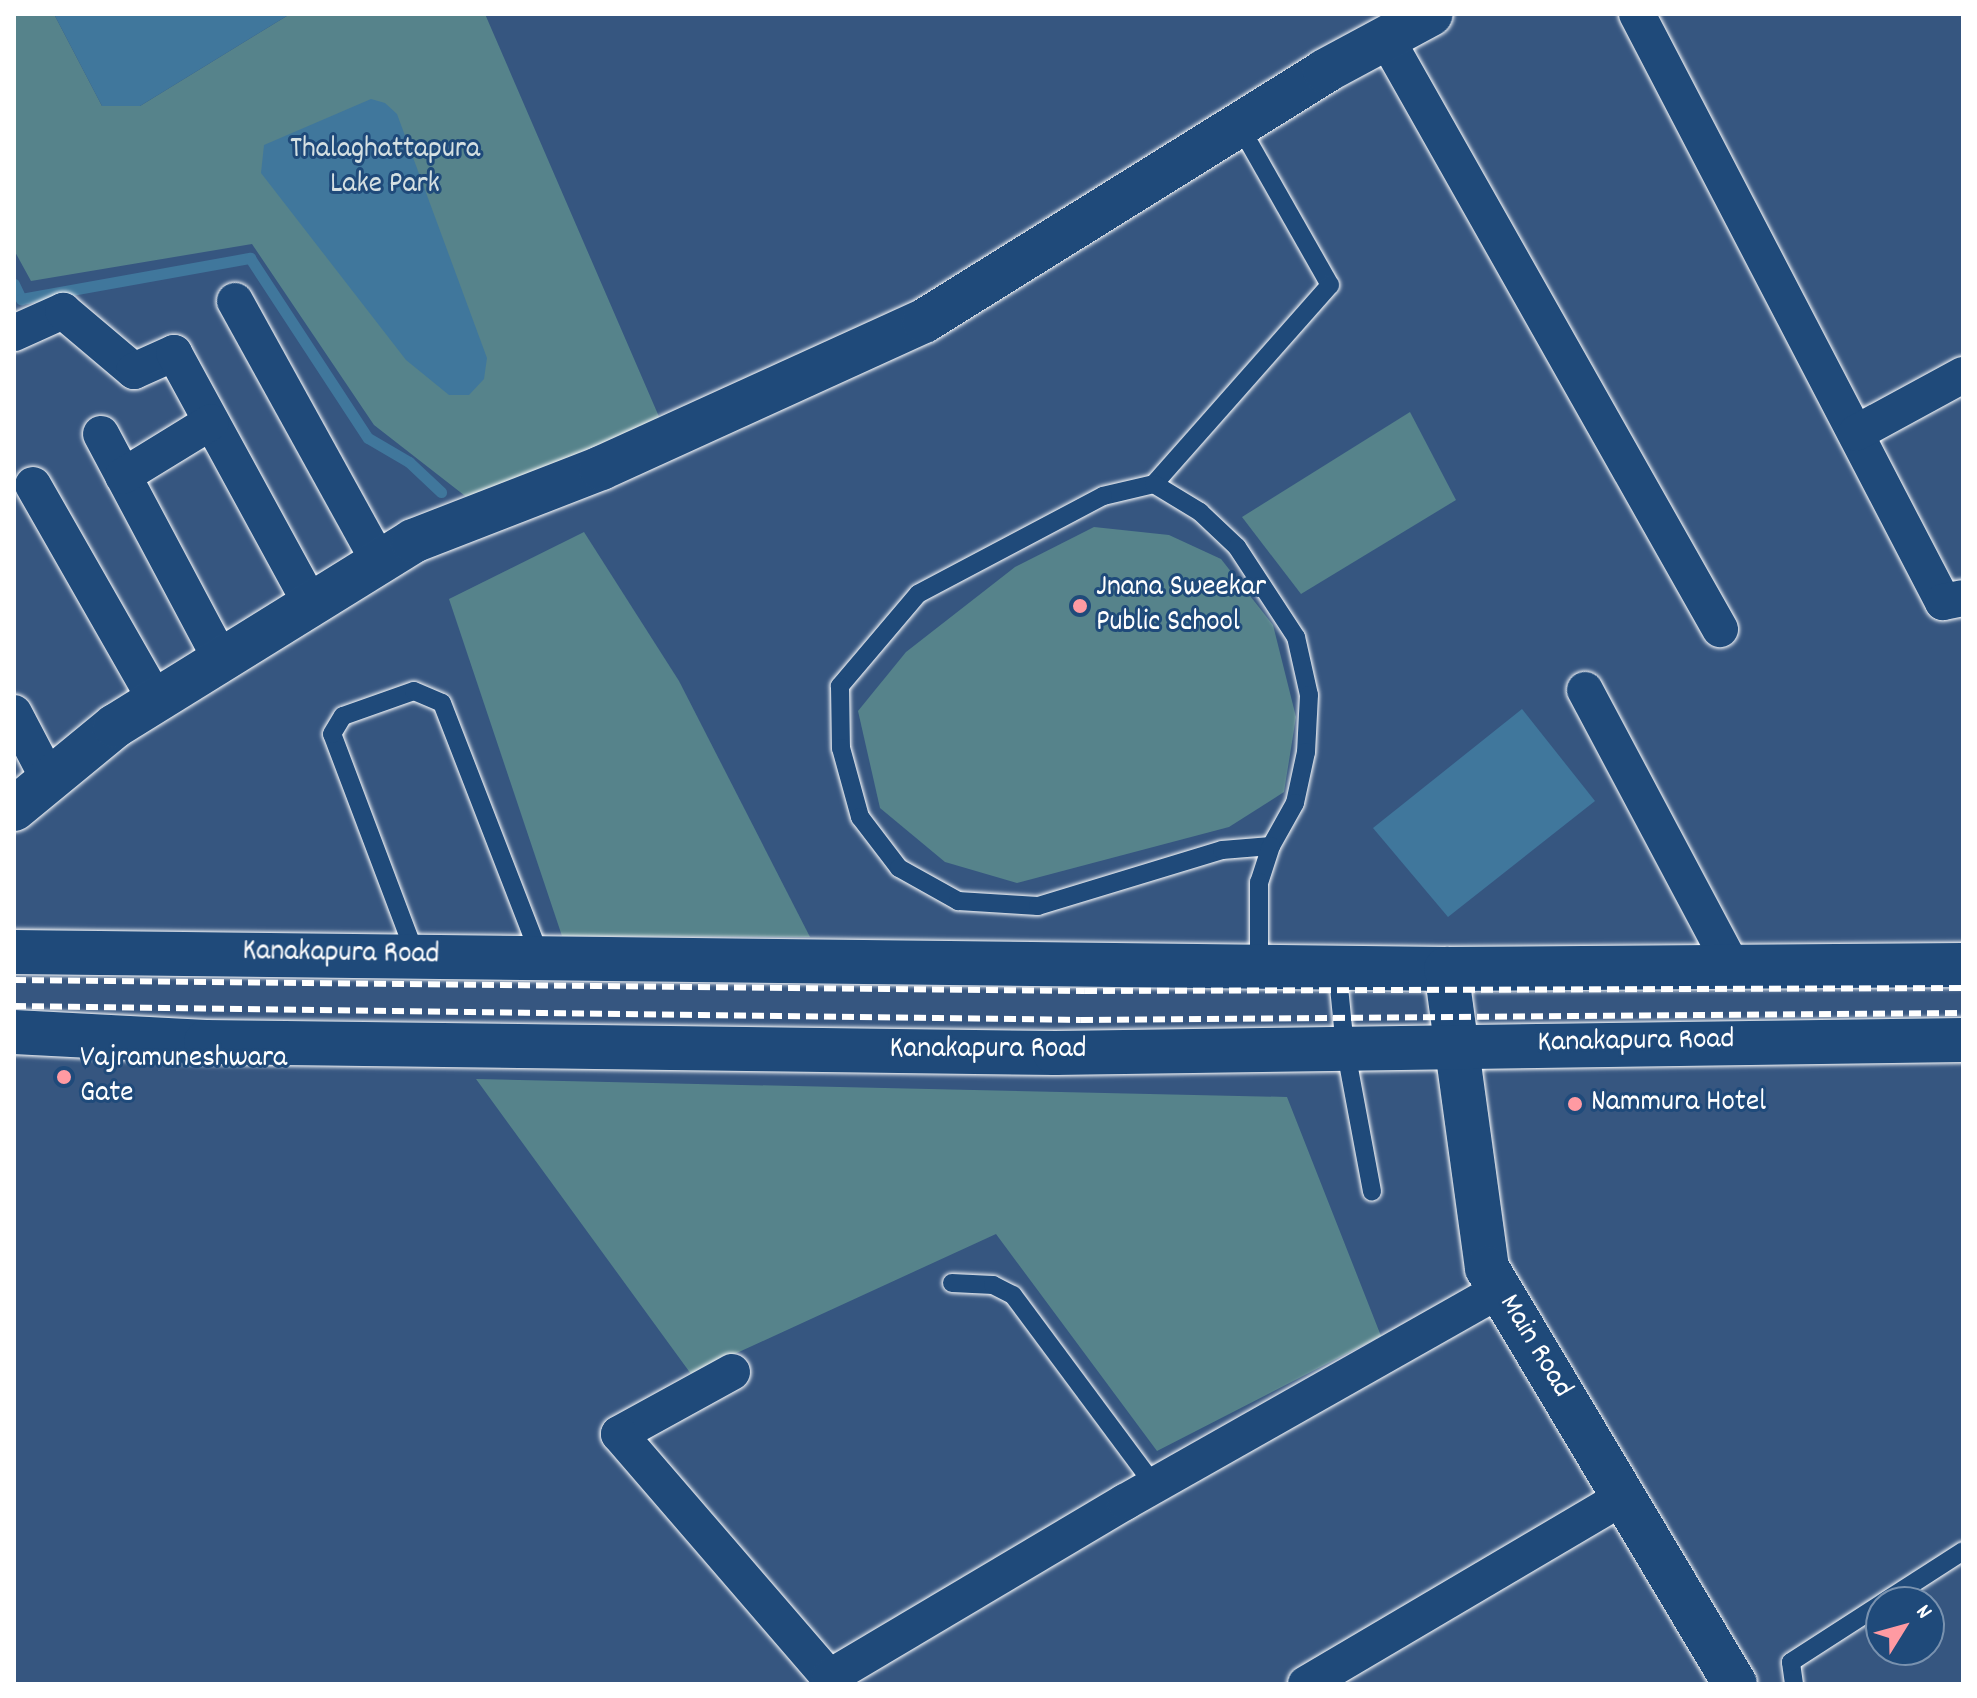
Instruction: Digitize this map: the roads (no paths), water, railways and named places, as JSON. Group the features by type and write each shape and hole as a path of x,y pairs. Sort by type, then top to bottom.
{"main road":[{"path":"14,809 156,701 413,541 601,468 924,321 1239,125 1431,14"},
{"name":"Kanakapura Road","path":"14,952 1446,969 1963,965"},
{"name":"Main Road","path":"1446,969 1487,1268 1735,1684"},
{"name":"Kanakapura Road","path":"14,1032 206,1042 1055,1053 1963,1040"}],"street":[{"path":"1637,14 1943,602 1963,598"},
{"path":"1386,38 1720,629"},
{"path":"235,301 379,562"},
{"path":"14,333 63,311 134,371 174,353 311,604"},
{"path":"1856,433 1963,375"},
{"path":"123,476 211,422"},
{"path":"101,434 221,660"},
{"path":"33,485 156,701"},
{"path":"1585,690 1732,967"},
{"path":"14,713 49,780"},
{"path":"732,1372 619,1434 832,1681 1154,1485 1500,1290"},
{"path":"1306,1684 1623,1497"}],"lane":[{"path":"1239,125 1330,285 1154,484 1103,496 918,594 840,686 841,748 860,817 899,868 958,901 1038,906 1222,850 1271,846"},
{"path":"1154,484 1200,512 1237,547 1296,637 1309,695 1306,752 1295,803 1271,846 1259,882 1259,965"},
{"path":"416,956 332,734 343,716 414,691 442,703 541,958"},
{"path":"1337,967 1345,1047 1372,1191"},
{"path":"952,1283 993,1285 1013,1295 1154,1485"},
{"path":"1909,1586 1963,1551"},
{"path":"1794,1684 1791,1662 1865,1615"}],"water":[{"path":"54,14 290,14 140,106 102,106"},
{"path":"371,99 385,103 397,114 487,358 484,379 469,395 449,395 406,360 261,173 264,145"},
{"path":"1522,709 1595,801 1448,917 1373,828"}],"waterway":[{"path":"14,284 21,299 250,258 368,438 409,462 441,492"}],"railway":[{"path":"14,980 1085,991 1963,988"},
{"path":"14,1006 1081,1020 1963,1013"}],"place":[{"name":"Jnana Sweekar Public School","path":"1080,606"},
{"name":"Vajramuneshwara Gate","path":"64,1077"},
{"name":"Nammura Hotel","path":"1575,1104"}],"park label":[{"name":"Thalaghattapura Lake Park","path":"385,168"}]}
